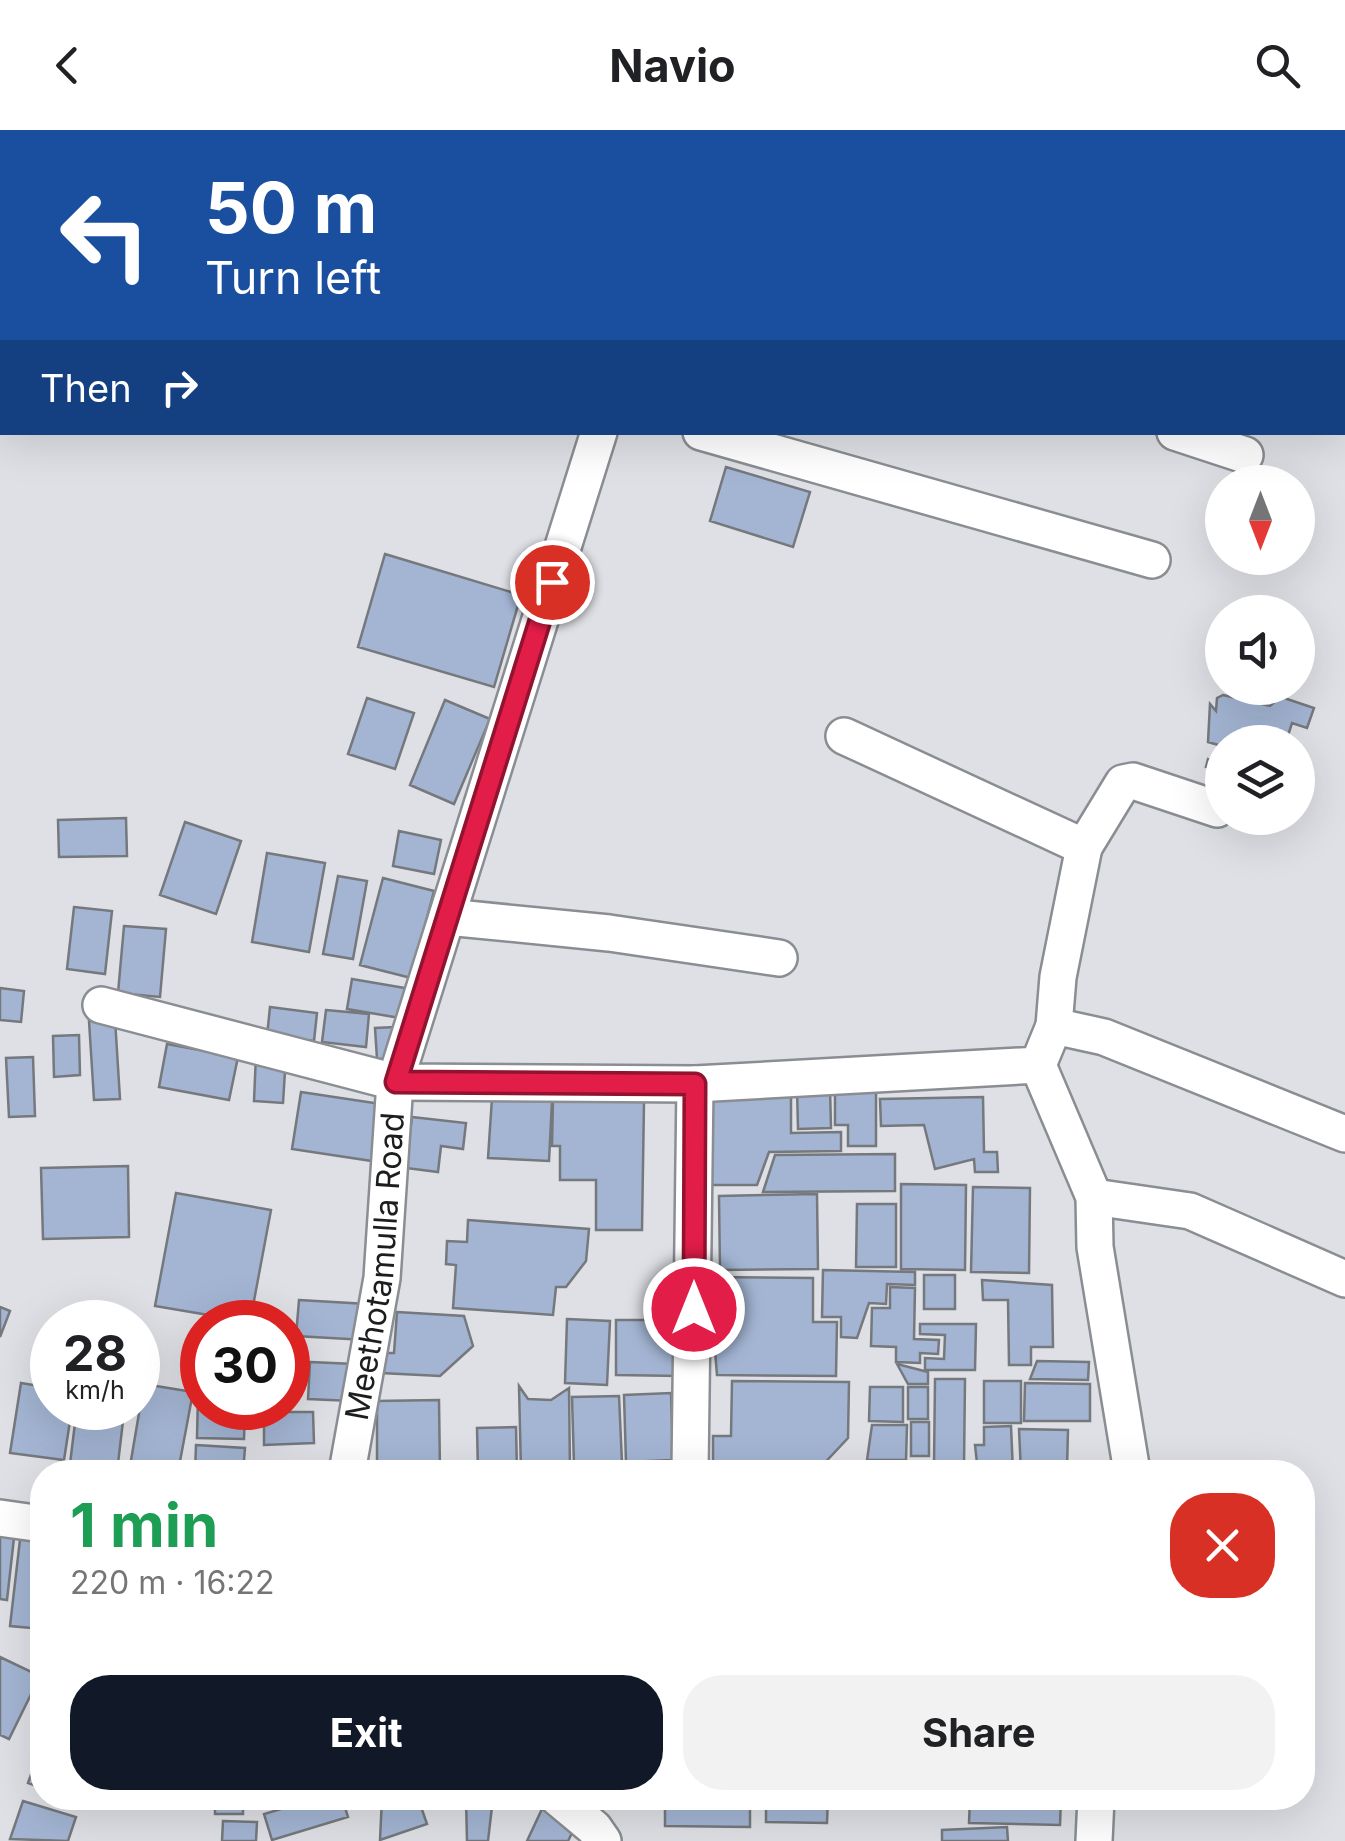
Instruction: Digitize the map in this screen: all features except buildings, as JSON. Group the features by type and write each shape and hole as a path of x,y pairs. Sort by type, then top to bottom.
{"street":[{"name":"Meethotamulla Road","path":"349,1460 382,1278 396,1082 598,435"},
{"path":"712,435 1152,560"},
{"path":"1184,435 1245,455"},
{"path":"844,736 1084,846"},
{"path":"1130,1460 1095,1247 1094,1197 1038,1065 1054,1026 1058,977 1084,846 1123,783 1132,781 1205,805"},
{"path":"447,918 608,933 780,958"},
{"path":"101,1005 396,1082 695,1084 1038,1065"},
{"path":"1054,1026 1104,1036 1345,1134"},
{"path":"690,1460 695,1084"},
{"path":"1094,1197 1190,1211 1345,1279"},
{"path":"0,1518 30,1522"},
{"path":"572,1810 603,1841"},
{"path":"1094,1841 1095,1810"}],"route":[{"path":"552,582 396,1082 695,1084 694,1309"}]}
